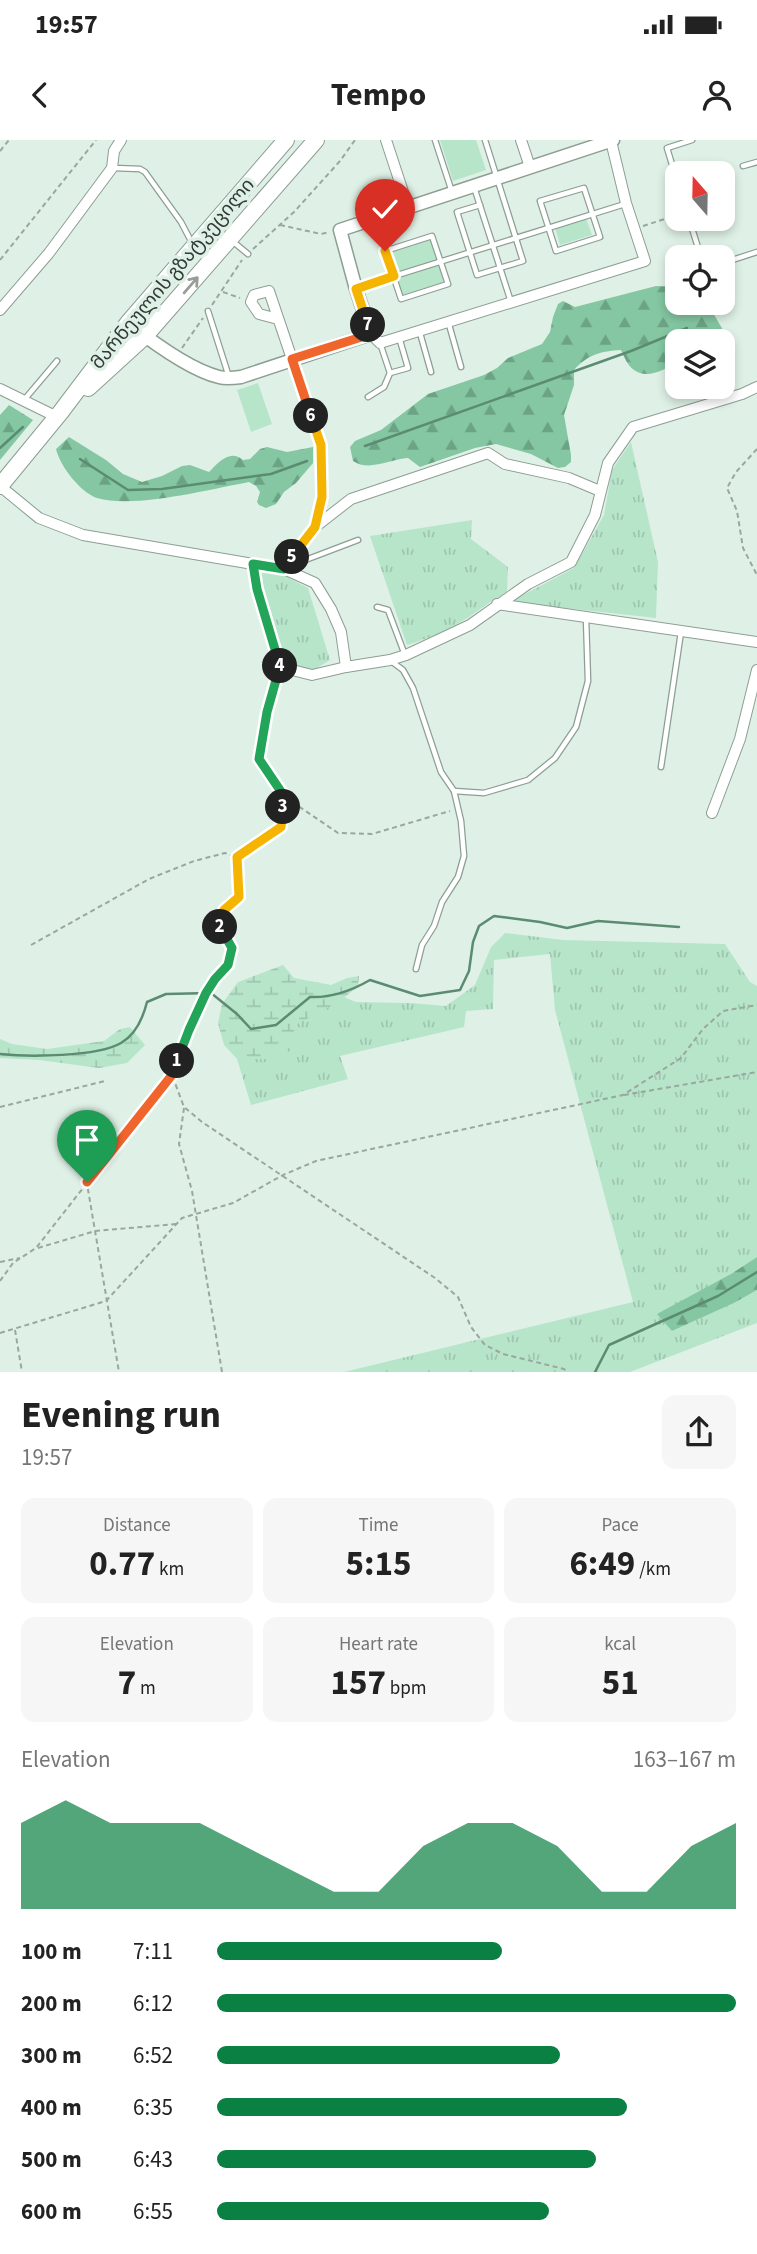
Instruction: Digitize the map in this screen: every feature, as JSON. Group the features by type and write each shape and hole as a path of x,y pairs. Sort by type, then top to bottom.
{"highway":[{"name":"მარნეულის გზატკეცილი","path":"58,415 128,323 286,140"},
{"name":"მარნეულის გზატკეცილი","path":"58,415 145,336 316,140"},
{"path":"0,486 58,415"}],"street":[{"path":"0,310 49,253 112,168 114,152 121,140"},
{"path":"386,140 408,207"},
{"path":"521,140 530,167"},
{"path":"128,323 202,371 229,378 241,377 292,359 375,338 399,337 645,261 626,203 612,140 340,230 356,289 375,338"},
{"path":"278,319 260,314 251,302 254,295 269,291 321,445 322,497 315,527"},
{"path":"253,564 257,589 280,667 312,675 406,656 470,625 528,584 572,562 596,515 608,463 633,427 757,387"},
{"path":"2,393 58,415"},
{"path":"284,569 315,527 351,499 488,453 505,464 569,478 600,491"},
{"path":"0,486 39,518 83,535 284,569 315,583 341,632 346,667"},
{"path":"497,604 757,642"},
{"path":"712,813 740,739 757,670"}],"lane":[{"path":"435,140 452,193"},
{"path":"480,205 457,212 477,275 523,261 485,140"},
{"path":"671,161 667,148 692,140"},
{"path":"744,166 757,162"},
{"path":"112,168 140,169 145,172 181,222 194,247"},
{"path":"474,186 511,302"},
{"path":"584,188 593,214 600,237 556,250 540,201 584,188"},
{"path":"356,289 626,203"},
{"path":"432,236 441,262 448,284 401,299 385,251 432,236"},
{"path":"231,240 248,254"},
{"path":"735,259 757,252"},
{"path":"208,311 229,378"},
{"path":"448,321 461,367"},
{"path":"420,330 431,372"},
{"path":"390,373 408,368 399,337"},
{"path":"368,397 384,387 390,373 375,338"},
{"path":"24,401 57,361"},
{"path":"284,569 358,540"},
{"path":"377,607 388,610 406,656"},
{"path":"454,791 484,793 528,780 555,758 576,727 588,681 586,617"},
{"path":"661,768 681,631"},
{"path":"390,660 403,670 413,688 441,772 454,791 464,856 458,877 442,902 422,945 416,969"}],"path":[{"path":"0,151 9,140"},
{"path":"0,260 96,140"},
{"path":"177,356 248,254 294,212 354,141"},
{"path":"635,228 665,219"},
{"path":"279,225 321,234 340,230"},
{"path":"222,291 251,302"},
{"path":"757,449 736,472 727,488 737,511 743,548 757,575"},
{"path":"280,667 267,712 259,759 284,796 338,833 373,834 458,810"},
{"path":"237,857 281,827 284,796"},
{"path":"31,945 149,879 194,861 225,853 237,857"},
{"path":"36,1248 172,1075 206,993 228,965 232,948 219,924 224,910 239,897 237,857"},
{"path":"623,1095 681,1058 703,1029 723,1011 757,1005"},
{"path":"0,1333 107,1300 182,1218 233,1203 283,1175 316,1161 623,1095 757,1072"},
{"path":"172,1075 184,1107 179,1144 192,1191 222,1372"},
{"path":"0,1107 105,1081"},
{"path":"184,1107 202,1122 442,1284 458,1297 471,1327 485,1345 503,1354 567,1372"},
{"path":"75,1113 119,1372"},
{"path":"0,1281 13,1263 36,1248 95,1231 177,1224"},
{"path":"0,1262 21,1258"},
{"path":"15,1329 22,1372"}],"green space":[{"path":"440,140 476,140 486,170 453,181"},
{"path":"586,218 592,235 560,245 555,228"},
{"path":"430,239 444,282 402,295 389,252"},
{"path":"656,286 665,286 665,315 714,315 722,329 665,329 665,368 651,374 634,370 621,350 595,355 579,365 574,370 574,385 564,415 571,455 571,462 565,467 558,468 531,454 496,444 475,448 420,467 408,458 373,465 353,461 350,447 355,441 381,430 428,394 484,375 508,358 542,344 550,332 558,304 563,301 575,307"},
{"path":"258,383 272,424 251,432 237,390"},
{"path":"9,405 33,420 0,460 0,415"},
{"path":"69,437 123,474 142,482 182,466 190,465 209,472 229,456 250,459 260,449 267,447 287,452 313,447 313,463 296,483 284,492 276,504 266,508 257,502 260,492 249,482 173,497 113,501 91,495 66,470 56,449"},
{"path":"631,442 658,562 656,618 510,602 574,568 604,515 612,470"},
{"path":"472,520 471,539 508,567 507,594 450,628 407,645 370,536"},
{"path":"262,572 285,576 308,588 330,660 312,671 298,668 283,657 260,577"},
{"path":"505,933 563,940 725,944 750,982 757,986 757,1257 731,1274 672,1331 757,1290 757,1323 630,1372 344,1372 633,1302 555,1010 550,954 494,960 493,1009 466,1011 464,1027 340,1056 348,1079 251,1105 237,1059 266,1059 295,1025 344,997 356,1002 446,1006 475,985 491,947"},
{"path":"283,965 294,978 331,985 359,976 358,987 335,1004 295,1025 290,1051 266,1059 237,1059 224,1045 218,1023 222,1004 238,982"},
{"path":"130,1027 145,1045 127,1063 99,1068 0,1058 0,1039 12,1044 47,1049 104,1041 120,1029"},
{"path":"757,1257 757,1290 672,1331 657,1314 731,1274"}],"waterway":[{"path":"365,446 631,351 687,328"},
{"path":"0,448 23,427"},
{"path":"80,459 128,490 162,489 271,474 307,461"},
{"path":"0,1054 62,1055 110,1048 126,1040 134,1031 147,1002 166,994 211,993 251,1029 276,1025 310,997 341,993 370,980 420,996 460,990 469,971 473,942 479,926 494,916 567,928 598,921 679,927"},
{"path":"595,1372 609,1345 718,1296 757,1272"}],"route":[{"path":"87,1182 172,1075 206,993 228,965 232,948 219,924 224,910 239,897 237,857 281,827 284,796 259,759 267,712 280,667 257,589 253,564 284,569 315,527 322,497 321,445 292,359 371,334 356,289 394,276 385,251"}]}
